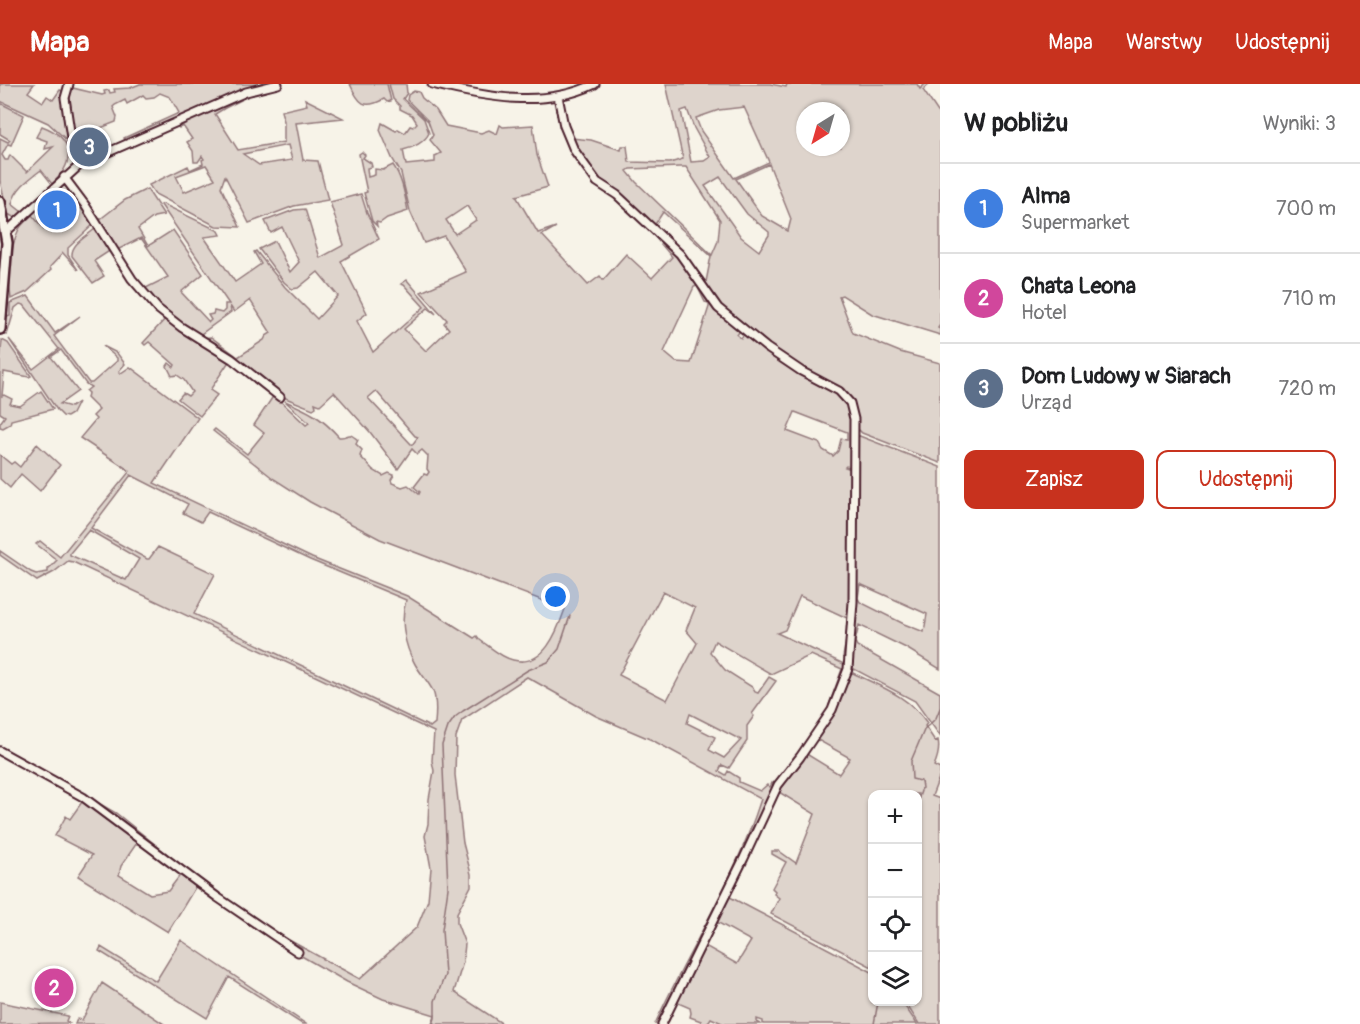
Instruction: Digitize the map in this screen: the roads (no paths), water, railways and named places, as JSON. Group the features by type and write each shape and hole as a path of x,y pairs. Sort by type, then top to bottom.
{"main road":[{"path":"0,202 6,232 0,329"}],"street":[{"path":"69,84 65,98 75,156 81,164"},
{"path":"6,232 81,164 246,92 278,84"},
{"path":"432,84 507,98 558,96 579,92 595,84"},
{"path":"558,96 564,126 574,150 597,183 617,195 680,254 718,308 767,348 801,371 839,391 850,403 854,419 853,602 848,669 832,710 778,785 662,1024"},
{"path":"64,177 85,205 132,279 152,303 181,327 232,359 280,398"},
{"path":"0,751 89,801 217,897 298,952"}],"waterway":[{"path":"433,1024 435,1001 445,975 442,930 448,888 442,745 448,727 463,711 528,670 548,662 559,649 570,616"},
{"path":"931,723 940,708"},
{"path":"921,790 921,781 912,779 911,761 925,728 929,725"},
{"path":"874,1024 877,1006"}],"place":[{"name":"Dom Ludowy w Siarach","path":"89,147"},
{"name":"Alma","path":"57,210"},
{"name":"Chata Leona","path":"54,988"}]}
